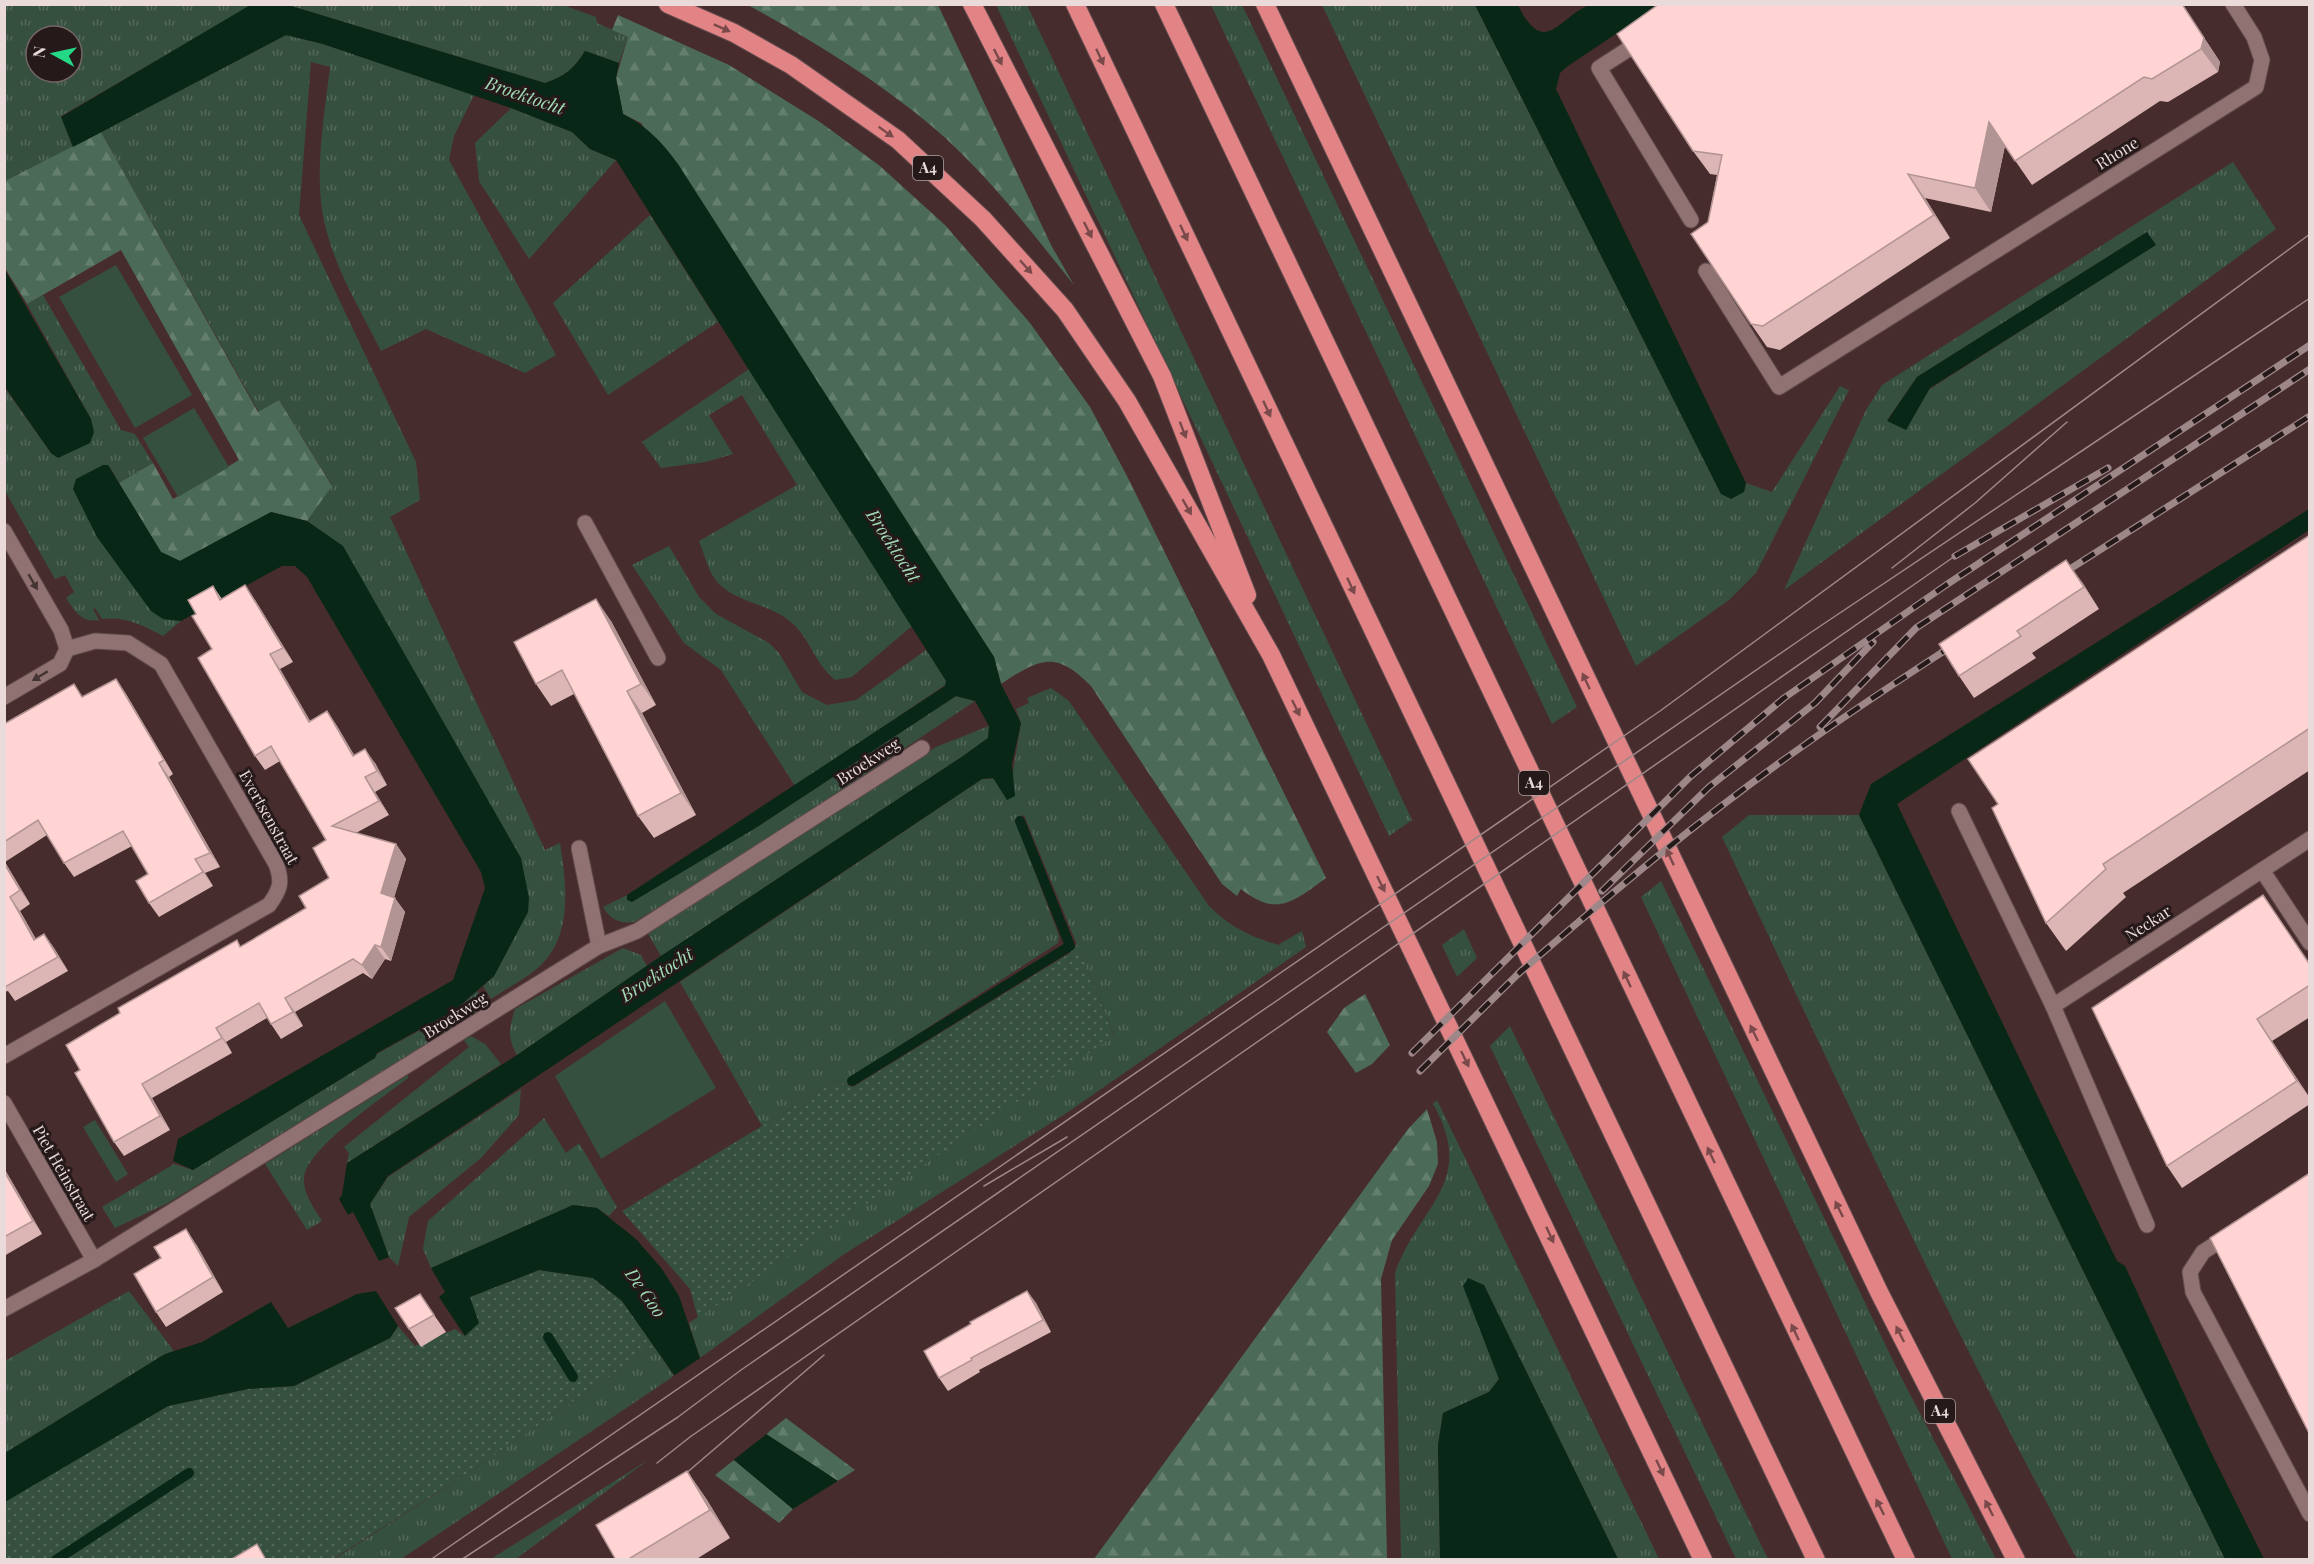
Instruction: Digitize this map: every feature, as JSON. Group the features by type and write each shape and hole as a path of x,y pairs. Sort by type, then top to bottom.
{"highway":[{"name":"A4","path":"668,4 734,33 791,64 898,140 983,219 1065,310 1127,401 1271,655 1703,1560"},
{"name":"A4","path":"972,4 1162,376 1271,655"},
{"path":"1074,4 1816,1560"},
{"name":"A4","path":"1164,4 1906,1560"},
{"name":"A4","path":"1265,4 1879,1292 2016,1560"}],"street":[{"name":"Rhone","path":"1706,271 1779,387 2256,87 2262,60 2254,38 2233,4"},
{"path":"1658,30 1599,68 1691,220"},
{"path":"585,523 658,658"},
{"path":"4,531 61,630 67,649 60,664 4,697"},
{"name":"Evertsenstraat","path":"4,1056 269,905 279,892 282,880 276,864 161,664 128,643 95,641 67,649"},
{"name":"Broekweg","path":"4,1309 94,1260 599,946 637,931 922,748"},
{"path":"1959,811 2053,1006 2148,1225"},
{"name":"Neckar","path":"2053,1006 2310,839"},
{"path":"579,848 599,946"},
{"path":"2262,870 2310,943"},
{"name":"Piet Heinstraat","path":"4,1103 94,1260"},
{"path":"2241,1227 2203,1252 2190,1272 2193,1292 2310,1514"}],"green space":[{"path":"5,5 252,5 61,116 73,147 5,181"},
{"path":"288,5 563,5 596,17 597,23 628,37 619,63 585,51 568,71 545,83"},
{"path":"748,5 938,5 1051,245 1074,285 990,183 934,128 844,62"},
{"path":"996,5 1027,5 1412,820 1389,836"},
{"path":"1211,5 1242,5 1577,707 1552,724"},
{"path":"1322,5 1475,5 1721,494 1744,492 1746,483 1772,492 1840,386 1849,390 1756,573 1729,600 1636,666"},
{"path":"618,15 729,65 820,122 880,166 945,225 1030,323 1090,407 1127,476 1326,878 1304,894 1285,903 1265,903 1241,889 1237,896 1222,884 1091,686 1078,674 1057,663 1047,662 1026,669 1001,684 994,657 641,123 623,114 616,78 628,37 612,30"},
{"path":"286,35 323,44 474,95 454,136 449,160 556,355 525,373 426,329 381,351 344,278 327,233 320,192 320,171 322,129 330,67 311,62 299,215 416,462 420,500 390,517 545,850 560,843 565,906 559,938 542,964 491,999 483,986 494,976 528,911 343,547 307,521 332,485 279,400 259,412 101,132"},
{"path":"511,108 572,132 590,149 616,160 529,259 479,181 475,143"},
{"path":"101,132 258,412 279,400 332,486 307,521 271,512 180,561 161,552 119,483 153,463 173,499 239,460 121,250 27,304 5,268 5,181"},
{"path":"2233,162 2276,229 1784,590 1866,410 1882,385","holes":["2147,232 2155,245 1930,389 1887,420 1917,377"]},
{"path":"650,215 718,322 608,395 553,303"},
{"path":"116,265 192,395 135,428 59,297"},
{"path":"43,295 121,430 135,434 153,463 119,483 109,465 163,619 181,621 163,636 126,620 102,619 95,608 93,609 99,620 88,620 79,615 66,598 74,592 65,575 55,579 5,491 4,387 51,453 91,419 27,304"},
{"path":"749,369 912,626 852,677 835,680 828,674 794,625 776,612 727,590 715,579 707,563 699,541 797,485 742,395 709,415 733,454 706,462 661,468 642,442"},
{"path":"194,408 229,467 178,497 143,438"},
{"path":"669,546 699,597 716,614 769,643 779,653 802,692 827,705 856,700 926,650 947,681 945,685 795,786 721,670 684,643 632,565"},
{"path":"1051,688 1069,701 1209,906 1241,930 1278,945 1302,931 1306,947 1065,1114 843,1255 700,1358 689,1323 1114,1035 1024,815 1015,819 1059,936 1058,943 850,1078 848,1085 836,1081 762,1126 680,982 982,779 1012,778 1021,723 1016,709 1029,703 1027,698"},
{"path":"956,696 975,701 748,853 634,922 616,920 603,907 627,895 627,900 754,829"},
{"path":"989,726 988,738 963,756 661,956 647,932 936,747"},
{"path":"1749,815 1859,815 2225,1559 2077,1559 1939,1291 1722,837"},
{"path":"1661,881 1900,1375 1996,1559 1952,1559 1641,897"},
{"path":"1464,929 1477,958 1457,977 1442,945"},
{"path":"1077,944 1114,1036 698,1318 690,1289 622,1211 836,1081 853,1087 1070,953"},
{"path":"623,948 641,955 647,966 517,1055 510,1033 515,1009"},
{"path":"477,991 488,1007 168,1203 115,1228 102,1207 174,1164 193,1170 375,1058 377,1054 455,1011"},
{"path":"1365,994 1390,1045 1372,1064 1356,1073 1327,1032 1344,1008"},
{"path":"665,1001 716,1088 601,1159 555,1076"},
{"path":"1510,1026 1768,1559 1736,1559 1490,1046"},
{"path":"471,1036 485,1044 501,1064 347,1163 349,1153 344,1147 469,1047 464,1040"},
{"path":"408,1075 408,1078 347,1124 317,1153 308,1167 304,1185 322,1221 307,1230 265,1164"},
{"path":"521,1089 519,1115 481,1158 409,1217 398,1266 389,1257 370,1204 388,1177"},
{"path":"1437,1100 1659,1559 1618,1559 1484,1285 1487,1347 1499,1379 1489,1392 1443,1413 1438,1445 1440,1559 1401,1559 1395,1273 1405,1250 1440,1193 1447,1175 1449,1154 1445,1131 1433,1104"},
{"path":"1427,1109 1437,1142 1438,1164 1429,1186 1392,1240 1381,1279 1387,1559 1094,1559 1408,1129"},
{"path":"544,1118 566,1153 579,1143 617,1207 609,1216 597,1208 573,1205 431,1268 423,1249 428,1221"},
{"path":"95,1120 128,1174 116,1182 83,1127"},
{"path":"539,1270 593,1278 622,1301 654,1346 477,1467 333,1559 5,1559 4,1502 168,1406 248,1389 294,1386 390,1338 398,1326 415,1346 455,1329 465,1336 470,1297"},
{"path":"129,1291 174,1351 165,1354 5,1453 5,1361"},
{"path":"654,1346 674,1376 401,1559 333,1560 477,1467"},
{"path":"786,1418 855,1470 838,1481 766,1434"},
{"path":"648,1460 516,1559 491,1559"},
{"path":"734,1460 793,1509 779,1523 715,1475"}],"water":[{"name":"Broektocht","path":"252,4 288,5 545,83 568,71 585,51 619,63 616,78 623,114 654,136 678,164 994,657 1001,684 1021,723 1012,764 1015,796 1007,800 993,778 982,779 388,1176 370,1204 389,1257 379,1261 353,1212 348,1215 339,1199 342,1195 347,1163 517,1055 661,956 963,756 988,738 989,726 975,701 956,696 754,829 632,902 627,900 627,895 945,686 946,681 616,160 590,149 572,132 511,108 323,44 286,35 73,147 61,117"},
{"path":"1594,4 1659,5 1568,66 1560,73 1556,89 1746,483 1744,492 1731,499 1721,494 1475,5 1518,5 1528,22 1537,30 1546,32 1583,8"},
{"path":"2147,232 2156,245 1930,388 1906,430 1887,421 1917,377"},
{"path":"4,268 91,419 94,432 90,443 58,458 51,453 5,387"},
{"path":"103,465 108,465 161,552 180,561 271,512 307,521 343,546 521,858 529,898 528,912 494,976 455,1010 377,1053 375,1058 193,1170 173,1161 178,1139 453,980 485,888 481,872 307,577 295,566 282,566 181,621 163,619 151,611 97,537 73,489 76,479"},
{"path":"2309,509 2309,530 1897,804 2117,1261 2125,1266 2209,1448 2264,1559 2225,1559 1859,815 1871,784"},
{"name":"De Goo","path":"573,1205 597,1208 636,1239 662,1269 679,1296 700,1358 766,1434 838,1481 865,1559 793,1509 734,1460 622,1301 593,1278 539,1270 470,1297 479,1323 465,1336 439,1297 445,1292 431,1268"},
{"path":"1468,1278 1484,1285 1618,1559 1440,1559 1438,1445 1443,1413 1489,1392 1499,1379 1463,1286"},
{"path":"376,1291 398,1326 390,1338 294,1386 248,1389 168,1406 5,1502 5,1453 165,1354 202,1342 271,1302 288,1328 357,1294"}],"pier":[{"path":"703,1356 769,1432 731,1462 672,1377"},
{"path":"841,1479 952,1557 953,1560 865,1559 807,1522 793,1509"}],"building":[{"path":"1659,4 2182,4 2204,38 2201,49 2152,79 2144,77 2015,161 1989,122 1975,188 1908,174 1934,215 1763,326 1751,324 1691,234 1708,222 1722,155 1693,151 1617,34"},
{"path":"2310,535 2310,728 2103,864 2106,869 2046,923 1992,808 1998,804 1968,759"},
{"path":"2066,560 2084,587 2017,631 2021,636 1959,676 1939,644"},
{"path":"245,585 283,648 270,654 309,722 327,711 353,756 365,749 377,771 365,777 379,801 332,826 396,844 381,893 395,898 381,947 375,945 362,965 353,959 285,998 293,1012 271,1024 259,1003 216,1028 222,1038 142,1084 160,1116 114,1142 75,1073 80,1070 66,1045 120,1013 118,1008 237,940 240,947 306,908 299,896 329,878 313,848 326,840 271,746 255,756 198,658 212,649 192,616 196,614 188,600 213,586 220,600"},
{"path":"596,599 641,684 627,691 681,793 638,816 562,670 536,684 514,642"},
{"path":"116,679 164,760 159,763 210,853 195,859 203,872 149,903 136,881 148,874 123,831 64,863 38,820 4,842 4,724 74,684 82,697"},
{"path":"4,863 20,890 10,897 34,940 44,934 58,957 5,987"},
{"path":"2263,895 2310,965 2310,985 2257,1019 2297,1081 2167,1166 2092,1008"},
{"path":"4,1171 33,1221 4,1237"},
{"path":"2310,1173 2310,1435 2210,1238"},
{"path":"186,1229 213,1277 156,1312 134,1274 161,1258 154,1247"},
{"path":"1027,1291 1043,1320 971,1358 972,1360 939,1378 924,1351 971,1324 970,1322"},
{"path":"420,1294 434,1315 409,1329 395,1308"},
{"path":"687,1471 710,1510 627,1560 616,1560 596,1525"},
{"path":"257,1544 266,1560 232,1560 232,1559"}],"waterway":[{"path":"852,1081 1070,946 1020,821"},
{"path":"548,1337 573,1377"},
{"path":"56,1560 189,1473"}],"tram line":[{"path":"430,1560 1660,711 2310,234"},
{"path":"461,1560 678,1417 741,1370 1810,633 2310,298"},
{"path":"1892,568 1975,503 2067,422"},
{"path":"657,1463 690,1437 1955,556"},
{"path":"984,1186 1067,1137"},
{"path":"677,1481 824,1355"}],"railway":[{"path":"1412,1053 1691,776 1784,698 1946,585 2310,345"},
{"path":"1820,727 1916,628 2310,369"},
{"path":"2059,576 2310,416"},
{"path":"1955,556 2108,468"},
{"path":"1602,891 1709,787 1815,703 1873,642"},
{"path":"1518,974 1622,885 1729,800 1841,719 1958,642"},
{"path":"1420,1071 1523,969"}]}
